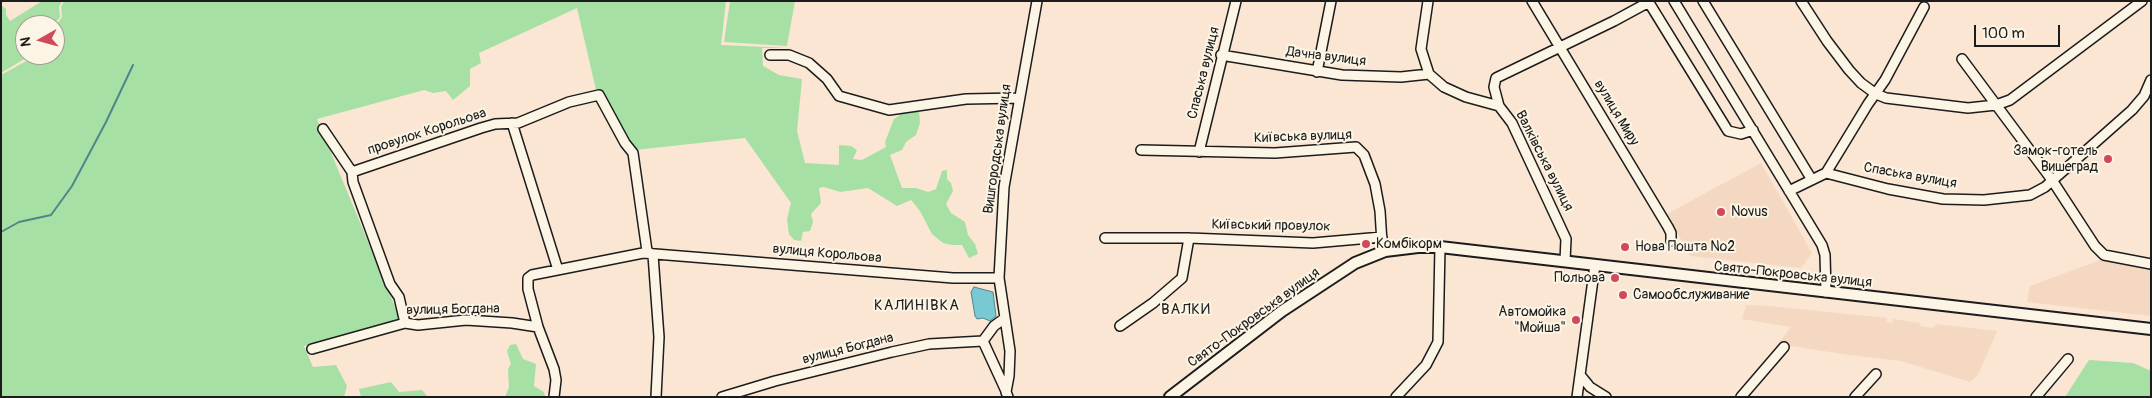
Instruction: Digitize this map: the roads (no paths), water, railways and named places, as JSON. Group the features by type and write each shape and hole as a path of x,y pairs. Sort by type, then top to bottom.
{"main road":[{"name":"Свято-Покровська вулиця","path":"1170,397 1298,300 1355,264 1385,252 1418,247 1440,247 2151,329"}],"street":[{"name":"Вишгородська вулиця","path":"1007,394 1010,351 1000,278 1004,188 1018,98 1037,1"},
{"name":"Спаська вулиця","path":"1199,152 1236,1"},
{"path":"1317,72 1331,1"},
{"path":"1428,1 1421,49 1429,74"},
{"name":"вулиця Миру","path":"1532,1 1672,233 1671,241"},
{"path":"1674,1 1822,245 1826,264 1826,292"},
{"path":"1703,1 1812,180"},
{"path":"1801,1 1849,70 1861,83 1876,94 1886,98 1968,108 1996,105 2010,100 2142,1"},
{"path":"1499,106 1494,87 1496,78 1648,2 1728,132 1741,134 1753,130"},
{"path":"1789,192 1826,174 1876,94 1924,7"},
{"path":"770,55 788,55 809,62 827,79 839,96 889,110 966,99 1018,98"},
{"name":"Дачна вулиця","path":"1221,56 1317,72 1387,77 1429,74"},
{"path":"1962,59 2052,180 2095,246 2104,255 2151,264"},
{"name":"Валківська вулиця","path":"1429,74 1444,87 1466,97 1499,106 1512,123 1566,239 1565,262"},
{"name":"Спаська вулиця","path":"1826,174 1943,200 1984,200 2030,195 2045,187 2132,110 2144,96 2151,80"},
{"name":"провулок Корольова","path":"352,172 481,128 495,124 512,124 569,102 599,95 624,142 633,153 648,250 653,255"},
{"path":"512,124 558,270"},
{"path":"323,129 352,172 353,182 390,284 399,298 406,322"},
{"name":"Київська вулиця","path":"1140,150 1275,153 1356,147 1364,155 1375,184 1385,252"},
{"name":"Київський провулок","path":"1105,238 1189,238 1313,243 1382,237"},
{"path":"1120,326 1153,303 1182,278 1189,238"},
{"path":"1396,397 1426,365 1438,342 1440,247"},
{"name":"вулиця Корольова","path":"538,327 527,282 528,278 537,274 643,253 953,278 1000,278"},
{"path":"653,255 659,337 656,397"},
{"path":"1576,397 1581,376 1595,265"},
{"path":"983,341 994,326 1006,318"},
{"name":"вулиця Богдана","path":"312,349 406,322 418,325 466,320 538,327"},
{"path":"538,327 556,380 554,397"},
{"name":"Вишгородська вулиця","path":"983,341 1007,394"},
{"name":"вулиця Богдана","path":"722,397 775,381 892,352 930,344 983,341"},
{"path":"1741,397 1784,347"},
{"path":"2036,397 2068,359"},
{"path":"1855,397 1876,374"},
{"path":"1581,376 1590,387 1606,397"}],"water":[{"path":"974,287 993,292 996,316 990,321 983,318 977,319 975,316 971,292"}],"waterway":[{"path":"1,232 19,222 51,215 72,186 106,122 133,65"}],"place":[{"name":"Замок-готель Вишеград","path":"2108,159"},
{"name":"Novus","path":"1721,212"},
{"name":"Комбікорм","path":"1366,244"},
{"name":"Нова Пошта №2","path":"1625,247"},
{"name":"Польова","path":"1615,278"},
{"name":"Самообслуживание","path":"1623,295"},
{"name":"Автомойка \"Мойша\"","path":"1576,320"}],"district":[{"name":"КАЛИНІВКА","path":"917,306"},
{"name":"ВАЛКИ","path":"1186,310"}]}
